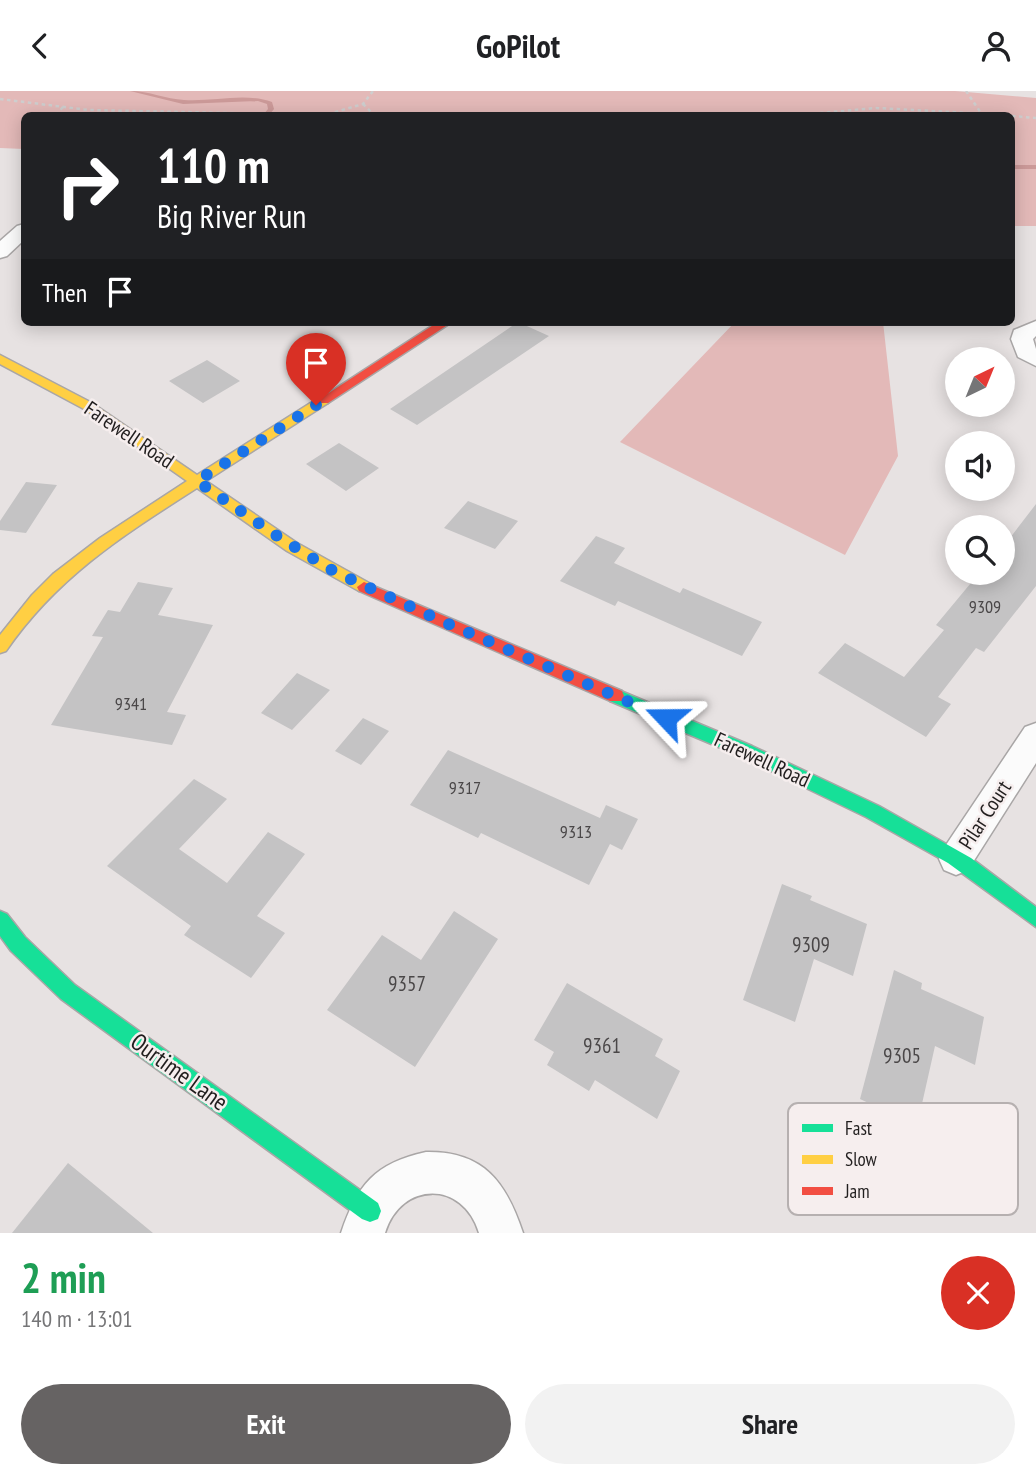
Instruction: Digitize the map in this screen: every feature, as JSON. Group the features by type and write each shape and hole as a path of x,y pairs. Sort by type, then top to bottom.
{"street":[{"path":"0,252 21,223"},
{"path":"0,647 37,598 66,569 101,542 440,326"},
{"path":"1036,328 1022,335 1020,343 1023,349 1036,359"},
{"name":"Farewell Road","path":"0,359 60,389 280,538 335,572 444,622 765,760 879,816 957,859 1036,918"},
{"name":"Pilar Court","path":"957,859 1036,736"},
{"name":"Ourtime Lane","path":"0,920 18,944 68,992 367,1222 386,1191 407,1176 434,1171 464,1178 489,1201 501,1233"}],"path":[{"path":"335,112 363,104 373,91"},
{"path":"967,91 980,112"},
{"path":"0,99 128,112"},
{"path":"363,104 371,112"},
{"path":"59,112 64,107"},
{"path":"822,112 846,109 947,112"},
{"path":"1015,116 1036,118"}],"shaded area":[{"path":"0,91 955,91 1036,98 1036,226 1015,226 1015,112 21,112 21,149 0,148"},
{"path":"731,326 883,326 898,456 845,555 620,442"}],"building":[{"path":"512,326 527,326 549,336 417,425 390,409"},
{"path":"207,360 240,381 203,403 169,381"},
{"path":"339,443 379,468 346,491 306,464"},
{"path":"26,482 57,485 26,533 0,530 0,521"},
{"path":"468,501 518,521 495,549 444,528"},
{"path":"1036,504 1036,586 984,652 976,648 938,697 951,704 926,737 818,673 845,643 904,677 944,630 936,625 969,585 1015,585 1015,531"},
{"path":"596,536 625,548 614,563 680,593 683,588 762,622 742,656 618,601 615,606 560,581"},
{"path":"138,582 173,588 158,615 213,625 167,712 186,715 172,745 51,725 103,637 92,636 108,610 120,612"},
{"path":"297,673 330,690 292,730 261,713"},
{"path":"363,718 389,731 361,765 335,751"},
{"path":"448,750 600,818 606,805 638,819 622,850 610,844 589,885 481,833 478,838 410,805"},
{"path":"194,779 227,799 179,849 227,883 268,832 305,854 257,916 285,933 251,978 184,935 191,926 107,866"},
{"path":"782,884 812,896 810,900 867,924 853,976 814,959 795,1022 743,1000"},
{"path":"454,911 498,939 415,1067 327,1010 382,935 421,960"},
{"path":"894,970 922,983 921,989 984,1017 975,1065 935,1046 922,1103 868,1103 860,1099"},
{"path":"567,983 663,1039 655,1056 680,1071 657,1119 595,1080 589,1091 547,1065 554,1052 534,1040"},
{"path":"68,1163 153,1233 12,1233"}],"waterway":[{"path":"133,91 183,102 258,99 270,103 268,112"},
{"path":"1015,167 1036,167"}],"traffic: fast":[{"path":"616,696 746,751 873,811 965,864 1036,918"},
{"path":"0,920 18,944 68,992 370,1211"}],"traffic: slow":[{"path":"0,359 88,406 292,547 364,587"},
{"path":"0,647 37,599 81,559 129,524 324,400"}],"traffic: jam":[{"path":"324,400 440,326"},
{"path":"364,587 616,696"}],"route":[{"path":"316,405 197,481 335,572 666,718"}]}
